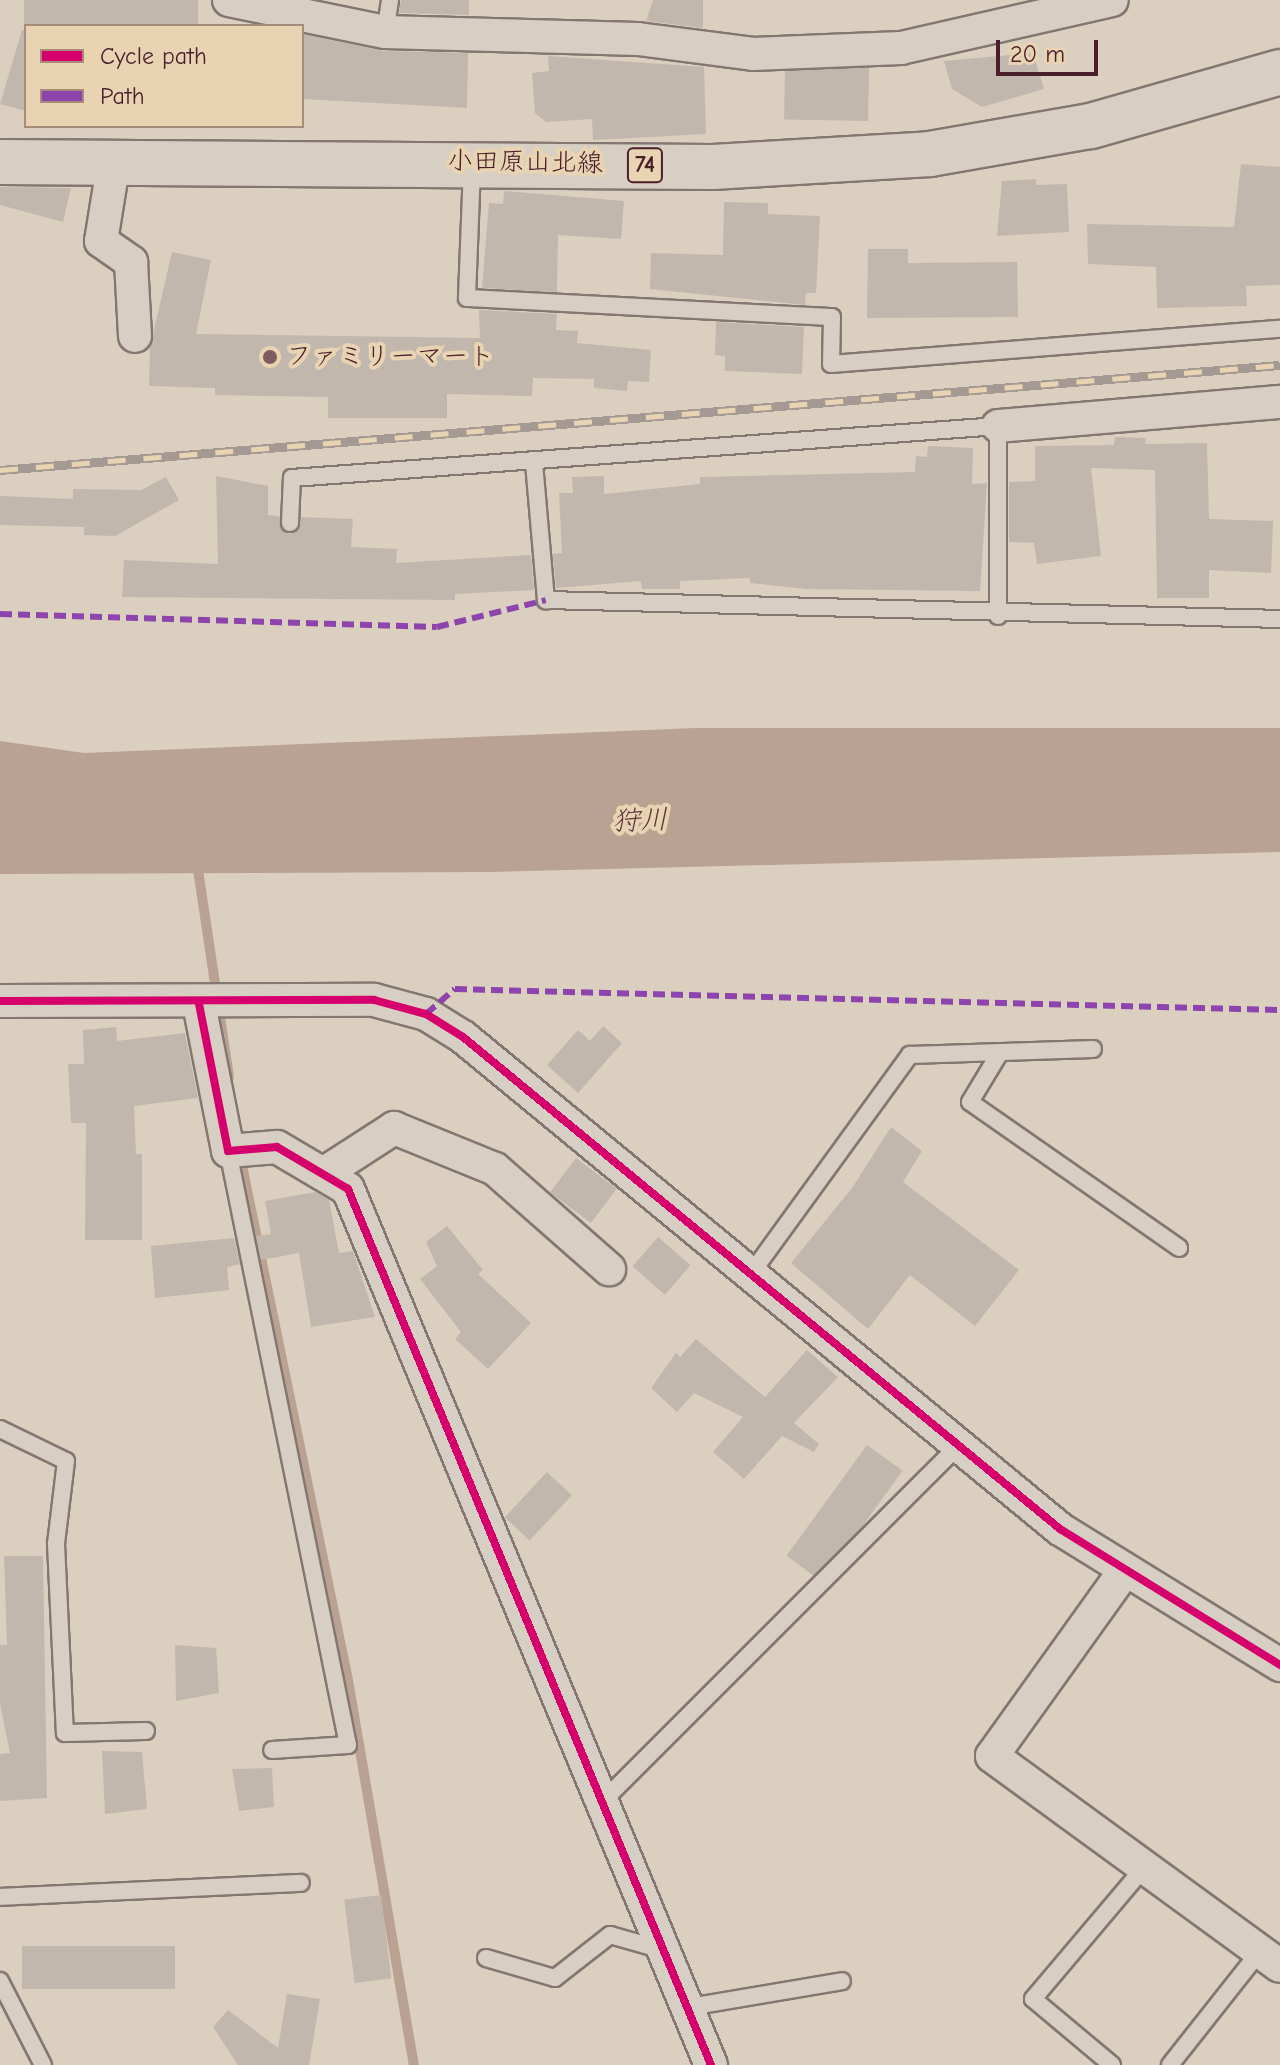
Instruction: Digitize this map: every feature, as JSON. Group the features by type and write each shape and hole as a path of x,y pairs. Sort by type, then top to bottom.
{"main road":[{"name":"小田原山北線","path":"0,162 473,161 713,167 930,154 1091,126 1280,72"}],"street":[{"path":"229,0 385,32 638,39 753,54 901,48 1112,0"},
{"path":"114,161 101,241 131,262 135,336"},
{"path":"998,426 1280,402"},
{"path":"0,1001 199,1004 374,1000 426,1014 750,1275 956,1448 1123,1573 1280,1665"},
{"path":"199,1004 228,1151 277,1147 348,1189 605,1799 711,2065"},
{"path":"323,1174 394,1128 495,1169 609,1269"},
{"path":"1123,1573 992,1756 1143,1869 1270,1958"}],"lane":[{"path":"385,32 390,0"},
{"path":"473,161 467,298 832,317 831,364 1280,329"},
{"path":"290,523 292,478 534,463 998,426 998,616"},
{"path":"534,463 546,600 998,616 1280,619"},
{"path":"750,1275 910,1055 1093,1049"},
{"path":"999,1054 970,1102 1179,1248"},
{"path":"228,1151 348,1745 272,1750"},
{"path":"0,1429 66,1461 56,1544 65,1733 146,1731"},
{"path":"605,1799 956,1448"},
{"path":"1112,2065 1033,1999 1143,1869"},
{"path":"0,1897 301,1883"},
{"path":"486,1958 555,1978 610,1935 668,1952"},
{"path":"1170,2065 1270,1958"},
{"path":"0,1981 43,2065"},
{"path":"689,2007 842,1981"}],"water":[{"name":"狩川","path":"695,728 1280,728 1280,852 492,872 0,874 0,741 84,753"}],"building":[{"path":"24,0 198,0 198,24 24,24"},
{"path":"401,0 469,0 469,15 399,13"},
{"path":"653,0 703,0 703,28 646,21"},
{"path":"22,30 24,30 24,110 0,104"},
{"path":"304,34 384,51 468,53 467,108 304,99"},
{"path":"1033,53 1044,89 982,107 952,89 944,61"},
{"path":"548,56 704,67 706,134 593,140 592,119 546,122 535,113 532,73 549,71"},
{"path":"785,67 869,68 868,121 784,120"},
{"path":"1241,164 1280,167 1280,285 1246,286 1247,306 1157,308 1156,267 1088,264 1087,224 1234,227"},
{"path":"1036,179 1036,185 1067,184 1069,232 997,236 1002,181"},
{"path":"0,187 71,188 63,222 0,205"},
{"path":"504,191 624,201 621,239 558,235 557,292 482,288 489,203 503,204"},
{"path":"724,202 768,203 768,214 820,216 816,293 806,293 805,305 650,289 651,253 723,255"},
{"path":"868,249 908,249 908,263 1017,262 1018,317 867,318"},
{"path":"172,252 211,260 196,334 480,338 479,310 557,314 556,330 578,331 577,343 651,350 649,382 628,381 627,391 594,388 594,379 533,378 532,396 447,394 447,418 328,418 328,397 215,395 215,388 149,386 150,347"},
{"path":"716,322 804,327 802,374 725,371 725,356 715,355"},
{"path":"1115,437 1146,438 1145,444 1207,443 1209,519 1273,521 1271,573 1209,570 1209,598 1157,598 1155,470 1091,468 1101,556 1037,564 1034,543 1009,542 1009,482 1035,481 1035,446 1114,445"},
{"path":"928,446 973,448 972,484 987,483 980,591 807,589 750,583 750,578 680,581 680,589 642,589 641,581 556,588 553,554 562,553 559,493 573,493 572,477 604,476 604,494 700,484 700,477 915,472 916,456 927,457"},
{"path":"216,476 268,486 268,515 279,516 289,534 299,530 301,517 353,519 351,547 397,549 396,563 531,555 534,590 455,594 455,600 122,597 124,560 218,564"},
{"path":"166,477 179,500 115,536 84,535 84,527 0,525 0,496 73,499 73,489 141,490"},
{"path":"603,1026 622,1043 578,1093 547,1065 578,1030 590,1041"},
{"path":"116,1027 117,1041 185,1033 198,1098 134,1106 136,1154 142,1154 142,1240 85,1240 86,1123 71,1123 68,1064 84,1064 83,1030"},
{"path":"891,1127 922,1151 903,1182 1019,1270 975,1326 910,1275 868,1329 791,1263 852,1188"},
{"path":"576,1158 617,1189 591,1223 550,1192"},
{"path":"315,1192 329,1200 339,1253 353,1251 375,1317 311,1327 299,1253 261,1260 256,1236 271,1234 265,1201"},
{"path":"447,1226 483,1270 478,1274 531,1323 488,1369 455,1339 461,1332 420,1279 437,1266 426,1242"},
{"path":"658,1237 690,1265 665,1295 632,1266"},
{"path":"234,1238 240,1264 227,1267 229,1290 155,1298 151,1246"},
{"path":"696,1339 765,1397 807,1350 838,1377 794,1423 819,1444 814,1452 782,1436 744,1479 713,1452 743,1417 694,1393 677,1412 651,1388 676,1353 680,1357"},
{"path":"867,1445 903,1471 822,1582 786,1556"},
{"path":"547,1472 572,1495 530,1541 505,1517"},
{"path":"4,1556 43,1556 47,1798 0,1801 0,1754 10,1753 0,1704 0,1645 7,1645"},
{"path":"175,1645 216,1648 219,1693 176,1701"},
{"path":"102,1751 142,1752 147,1809 105,1814"},
{"path":"272,1768 274,1807 239,1811 232,1769"},
{"path":"381,1895 391,1978 355,1983 344,1900"},
{"path":"22,1946 175,1946 175,1989 22,1989"},
{"path":"287,1994 320,1999 309,2065 238,2065 213,2027 228,2010 278,2048"}],"waterway":[{"path":"197,863 229,1077"},
{"path":"240,1156 348,1680 414,2065"}],"railway":[{"path":"0,470 1280,365"}],"marked path":[{"path":"0,614 437,627 546,600"},
{"path":"426,1014 455,989 1280,1010"}],"cycle path":[{"path":"0,1001 374,1000 426,1014 463,1037 1060,1529 1280,1665"},
{"path":"199,1004 228,1151 277,1147 348,1189 711,2065"}],"place":[{"name":"ファミリーマート","path":"270,357"}]}
